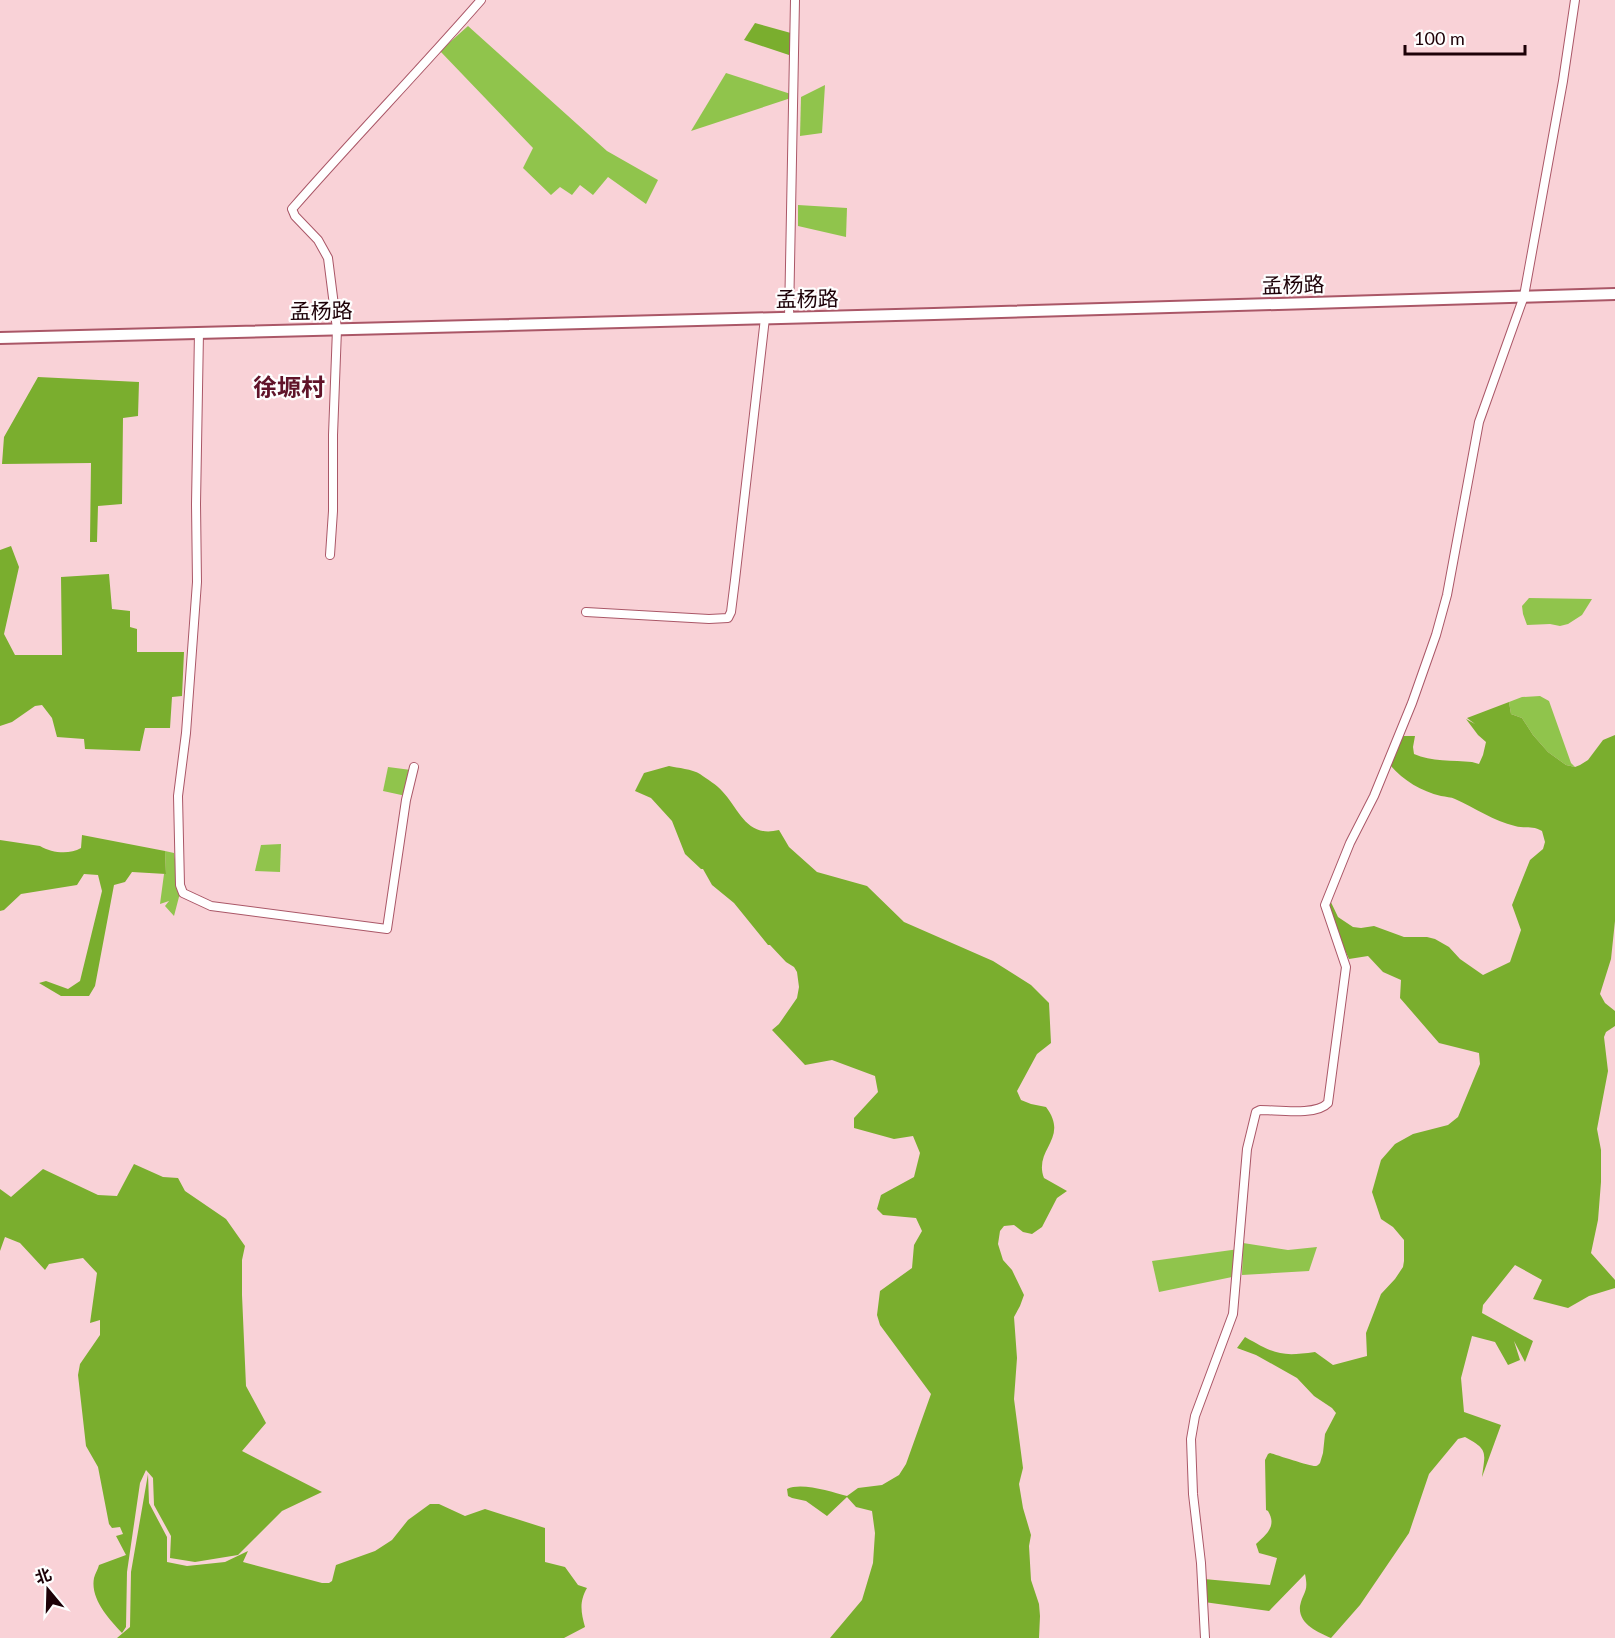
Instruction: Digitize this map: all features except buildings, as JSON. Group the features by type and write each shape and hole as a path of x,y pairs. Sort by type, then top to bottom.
{"street":[{"path":"330,555 337,329 327,258 318,240 295,216 292,209 345,147 482,0"},
{"path":"789,318 795,0"},
{"path":"1205,1638 1201,1563 1193,1494 1191,1439 1195,1416 1233,1314 1247,1149 1256,1112 1260,1110 1311,1111 1323,1109 1328,1103 1346,967 1325,905 1350,843 1374,796 1412,703 1436,635 1447,595 1479,422 1524,296 1563,81 1575,0"},
{"name":"孟杨路","path":"0,338 1615,294"},
{"path":"586,612 709,619 728,618 731,612 735,580 765,318"},
{"path":"199,332 197,582 186,733 178,796 180,885 183,893 211,906 387,929 406,800 414,767"}],"green space":[{"path":"755,23 798,35 798,58 744,40"},
{"path":"468,26 607,151 658,180 646,204 608,177 593,195 580,185 572,195 560,187 551,195 523,168 533,148 440,51"},
{"path":"726,73 797,96 691,131"},
{"path":"825,85 822,133 800,136 801,97"},
{"path":"798,205 847,208 846,237 798,226"},
{"path":"38,377 139,382 138,416 123,418 122,504 98,506 97,542 90,542 91,463 2,464 4,437"},
{"path":"11,546 19,567 4,634 15,655 62,655 61,577 109,574 112,609 130,611 130,627 137,629 137,652 184,652 182,696 172,697 170,728 145,728 140,751 85,749 84,739 57,737 52,718 42,705 35,706 12,722 0,726 0,550"},
{"path":"1529,598 1592,599 1582,615 1560,626 1527,625 1522,606"},
{"path":"1540,696 1549,701 1571,763 1575,767 1566,765 1548,752 1522,718 1511,714 1509,702 1522,697"},
{"path":"1509,702 1511,714 1522,718 1548,752 1566,765 1575,767 1580,765 1588,760 1603,740 1615,735 1615,921 1611,959 1600,994 1605,1003 1615,1011 1615,1026 1606,1032 1604,1037 1608,1071 1597,1129 1601,1150 1601,1182 1598,1220 1591,1253 1615,1280 1615,1288 1589,1296 1568,1308 1533,1299 1542,1280 1515,1265 1483,1305 1482,1313 1533,1341 1525,1362 1514,1341 1520,1360 1508,1365 1495,1342 1472,1336 1461,1378 1464,1412 1501,1425 1482,1477 1484,1452 1465,1437 1458,1439 1429,1474 1409,1533 1360,1605 1331,1638 1320,1633 1302,1618 1300,1606 1306,1589 1305,1574 1269,1611 1204,1602 1204,1579 1270,1585 1277,1558 1259,1553 1256,1544 1267,1533 1271,1525 1271,1516 1266,1510 1265,1460 1270,1453 1317,1466 1323,1453 1325,1434 1336,1413 1314,1396 1297,1378 1256,1355 1237,1348 1245,1337 1278,1353 1315,1352 1333,1365 1367,1356 1366,1333 1381,1294 1395,1279 1404,1261 1404,1240 1393,1227 1381,1219 1372,1192 1381,1160 1395,1144 1413,1134 1448,1125 1458,1117 1480,1064 1479,1053 1439,1043 1400,998 1401,980 1383,972 1368,956 1349,959 1329,915 1328,896 1338,917 1353,927 1374,926 1404,937 1435,939 1449,947 1460,959 1483,975 1510,962 1521,930 1512,905 1530,860 1543,849 1545,842 1542,831 1507,824 1453,798 1441,796 1413,785 1390,765 1401,736 1415,736 1414,754 1421,757 1479,764 1486,742 1466,719 1475,724 1467,718"},
{"path":"669,766 697,772 712,782 722,791 745,821 759,830 779,830 789,847 817,872 867,886 904,922 993,961 1031,985 1049,1003 1051,1043 1037,1054 1017,1091 1021,1100 1046,1107 1052,1118 1053,1136 1043,1159 1044,1178 1067,1191 1057,1198 1042,1227 1032,1234 1023,1232 1014,1225 1004,1226 1000,1231 998,1244 1003,1260 1012,1270 1024,1295 1014,1317 1017,1358 1014,1399 1023,1468 1019,1484 1031,1535 1029,1546 1031,1580 1039,1604 1039,1638 830,1638 862,1600 873,1563 875,1533 872,1511 856,1507 847,1497 827,1516 806,1501 788,1496 787,1489 808,1487 847,1496 858,1488 882,1485 899,1475 906,1464 931,1394 880,1325 877,1315 880,1291 912,1268 914,1245 922,1231 916,1218 883,1215 877,1209 881,1195 914,1177 920,1153 913,1136 894,1139 854,1128 854,1118 878,1092 875,1076 832,1060 805,1065 772,1030 779,1024 797,998 799,987 797,972 768,945 734,903 712,885 703,869 685,854 672,821 651,798 635,791 644,773"},
{"path":"388,767 411,770 406,796 383,791"},
{"path":"82,835 165,851 166,874 132,872 125,882 114,885 95,986 89,996 61,996 39,983 46,981 68,989 80,981 102,891 98,875 84,874 77,885 21,894 0,911 0,840 40,846 55,852 66,852 81,848"},
{"path":"281,844 280,872 255,871 261,845"},
{"path":"165,851 174,853 180,893 174,916 165,906 169,901 160,904 166,873"},
{"path":"134,1164 163,1177 178,1178 185,1191 226,1219 245,1246 242,1260 242,1295 246,1386 266,1423 242,1451 322,1492 282,1511 238,1555 195,1562 170,1558 171,1536 154,1505 153,1478 146,1470 140,1483 127,1572 126,1627 122,1633 102,1608 95,1593 94,1578 99,1565 126,1555 116,1536 123,1534 120,1527 112,1528 109,1524 98,1467 86,1446 78,1375 80,1364 100,1335 100,1320 90,1323 97,1273 83,1258 49,1264 45,1270 20,1243 5,1237 0,1251 0,1189 11,1197 43,1169 98,1195 117,1196"},
{"path":"1243,1243 1288,1250 1317,1247 1309,1271 1242,1275"},
{"path":"1239,1249 1237,1276 1159,1292 1152,1261"},
{"path":"148,1474 149,1503 167,1537 167,1562 187,1566 225,1562 248,1551 243,1562 329,1583 332,1581 336,1565 375,1551 392,1540 408,1520 430,1504 439,1504 465,1516 485,1509 545,1528 545,1562 565,1567 578,1585 587,1588 582,1607 585,1627 564,1638 117,1638 130,1627 131,1572"}],"district":[{"name":"徐塬村","path":"289,386"}]}
